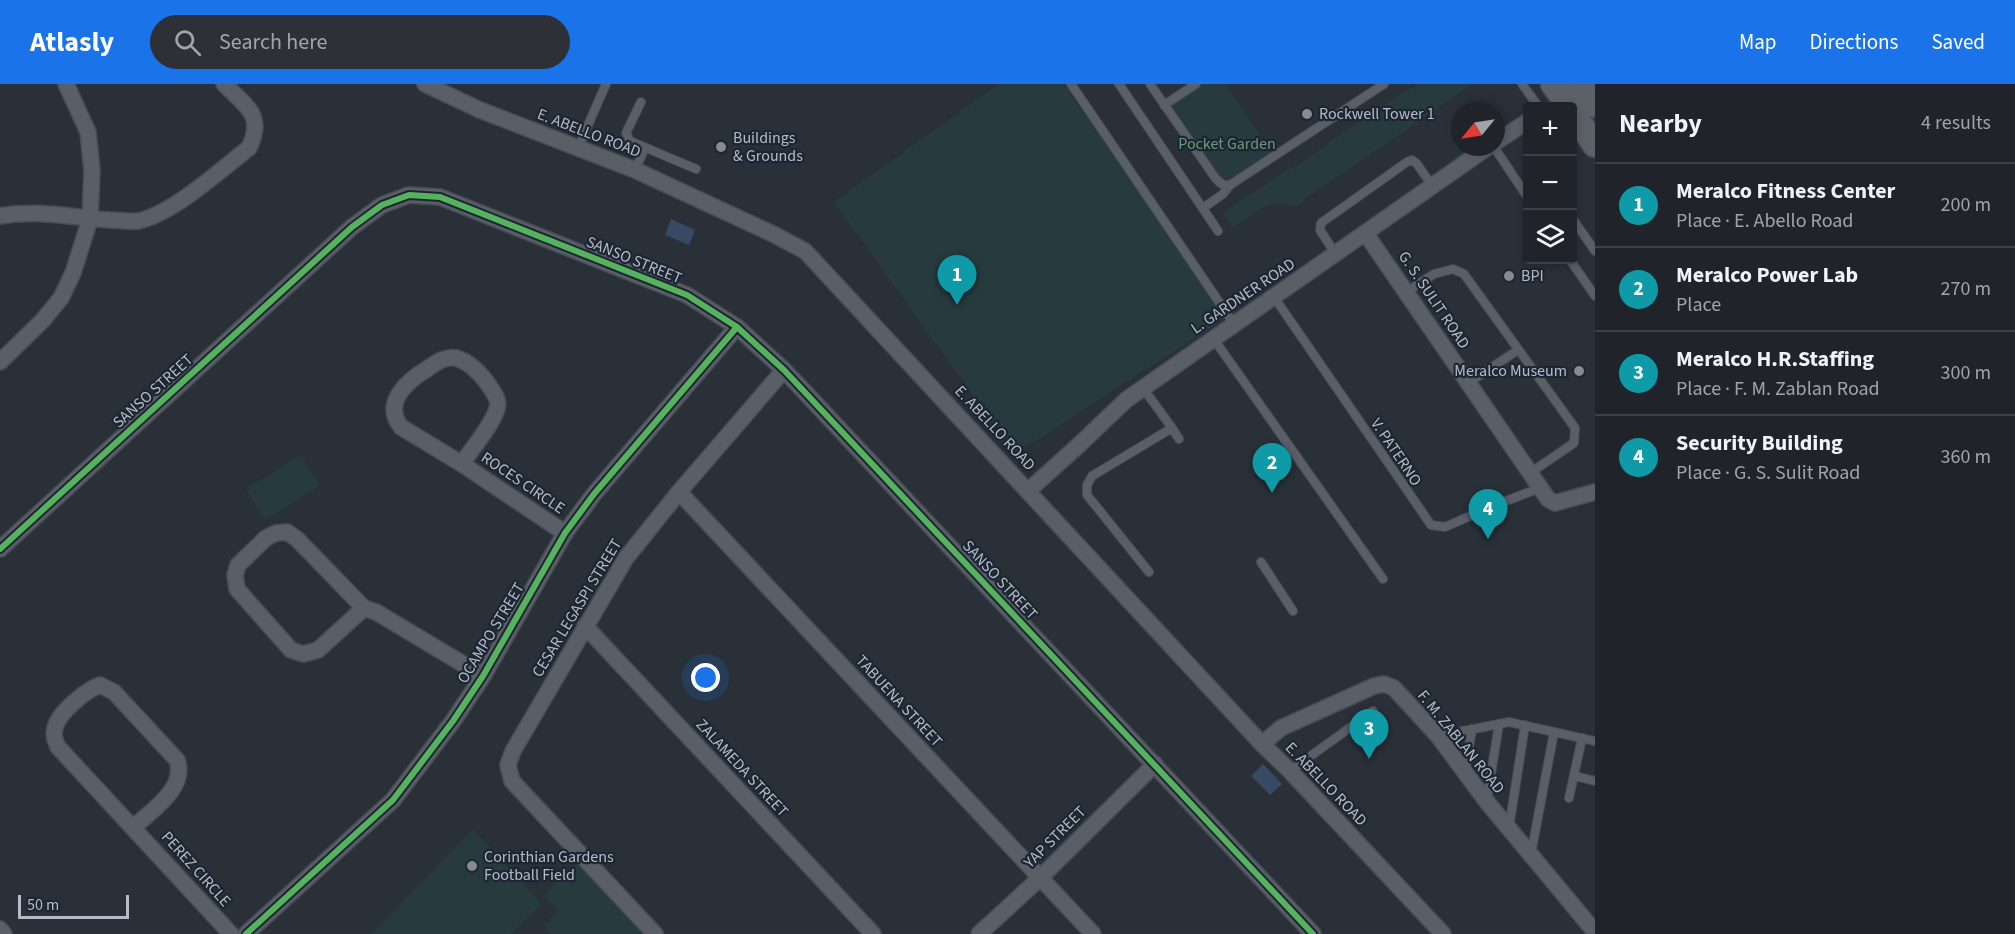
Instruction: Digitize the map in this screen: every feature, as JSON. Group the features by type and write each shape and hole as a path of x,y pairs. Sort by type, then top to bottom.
{"main road":[{"path":"1566,96 1595,105"},
{"path":"1566,96 1595,145"}],"street":[{"path":"0,362 43,320 61,298 74,273 90,219 92,171 88,132 66,84"},
{"path":"0,216 16,213 136,221 156,216 249,148 256,132 255,120 249,109 224,84"},
{"name":"E. ABELLO ROAD","path":"424,84 480,111 635,170 801,248 1029,490 1262,744 1443,934"},
{"path":"1505,136 1523,124"},
{"name":"L. GARDNER ROAD","path":"1029,490 1126,400 1475,156"},
{"name":"SANSO STREET","path":"0,549 352,227 382,205 409,195 440,196 687,296 737,327 784,370 1313,934"},
{"name":"G. S. SULIT ROAD","path":"1366,234 1548,499 1555,503 1595,492"},
{"name":"OCAMPO STREET","path":"246,934 393,800 441,737 483,676 565,533 594,494 737,327"},
{"name":"ROCES CIRCLE","path":"462,464 493,417 498,401 476,369 454,358 442,359 404,386 396,398 394,413 396,422 400,427 462,464 565,533"},
{"name":"CESAR LEGASPI STREET","path":"655,934 512,781 508,765 513,751 626,558 679,492 784,370"},
{"name":"TABUENA STREET","path":"679,492 1093,934"},
{"path":"364,608 318,650 303,654 291,650 237,589 234,575 237,565 266,538 276,533 287,532 297,539 364,608 376,612 483,676"},
{"name":"ZALAMEDA STREET","path":"585,626 873,934"},
{"name":"F. M. ZABLAN ROAD","path":"1262,744 1281,728 1374,686 1384,684 1394,688 1438,736 1486,802 1595,932"},
{"name":"PEREZ CIRCLE","path":"134,827 175,787 180,769 177,760 114,692 100,685 88,689 58,719 54,729 54,738 58,747 231,934"},
{"name":"YAP STREET","path":"979,934 1040,878 1155,764"},
{"path":"0,929 4,934"}],"lane":[{"path":"578,148 606,84"},
{"path":"1071,84 1234,324"},
{"path":"1119,84 1218,231"},
{"path":"1150,84 1216,179 1223,185 1230,185"},
{"path":"1164,105 1196,84"},
{"path":"1203,208 1223,194 1230,185 1384,84"},
{"path":"1522,84 1535,102"},
{"path":"640,102 626,133 630,141 696,169"},
{"path":"635,170 645,147"},
{"path":"1500,156 1523,192"},
{"path":"1336,255 1320,230 1321,223 1407,162 1412,160 1417,164 1432,187"},
{"path":"1516,181 1523,183"},
{"path":"1577,225 1595,251"},
{"path":"1573,264 1595,296"},
{"path":"1406,292 1434,274 1453,269 1464,274 1575,428 1574,443 1530,473"},
{"name":"V. PATERNO","path":"1274,297 1431,525 1445,527 1540,488"},
{"path":"1213,338 1383,579"},
{"path":"1468,383 1518,350"},
{"path":"1143,388 1179,439"},
{"path":"1149,572 1087,495 1087,485 1092,477 1172,428"},
{"path":"1261,562 1293,611"},
{"path":"1290,771 1373,711"},
{"path":"1438,736 1509,722 1595,741"},
{"path":"1486,802 1499,724"},
{"path":"1509,830 1525,726"},
{"path":"1465,773 1472,729"},
{"path":"1531,855 1554,732"},
{"path":"1569,798 1582,738"},
{"path":"1575,776 1595,781"}],"green space":[{"path":"999,84 1064,84 1226,318 1015,454 834,202"},
{"name":"Pocket Garden","path":"1196,84 1225,84 1274,156 1230,185 1217,188 1164,105"},
{"path":"1418,84 1472,84 1294,207 1285,204 1269,206 1232,228 1223,215 1227,209"},
{"path":"301,455 320,486 265,520 246,489"},
{"name":"Corinthian Gardens Football Field","path":"473,829 542,904 511,934 371,934"},
{"path":"576,862 642,934 551,934 544,926 558,911 544,896"}],"water":[{"path":"671,219 695,230 689,245 665,235"},
{"path":"1263,764 1282,784 1270,795 1251,776"}],"cycle path":[{"path":"0,549 352,227 382,205 409,195 440,197 687,295 737,327 784,370 1313,934"},
{"path":"246,934 393,800 453,721 483,676 565,533 594,494 737,327"}],"place":[{"name":"Rockwell Tower 1","path":"1307,114"},
{"name":"Buildings & Grounds","path":"721,147"},
{"name":"BPI","path":"1509,276"},
{"name":"Meralco Fitness Center","path":"957,305"},
{"name":"Meralco Museum","path":"1579,371"},
{"name":"Meralco Power Lab","path":"1272,493"},
{"name":"Security Building","path":"1488,539"},
{"name":"Meralco H.R.Staffing","path":"1369,759"},
{"name":"Corinthian Gardens Football Field","path":"472,866"}]}
